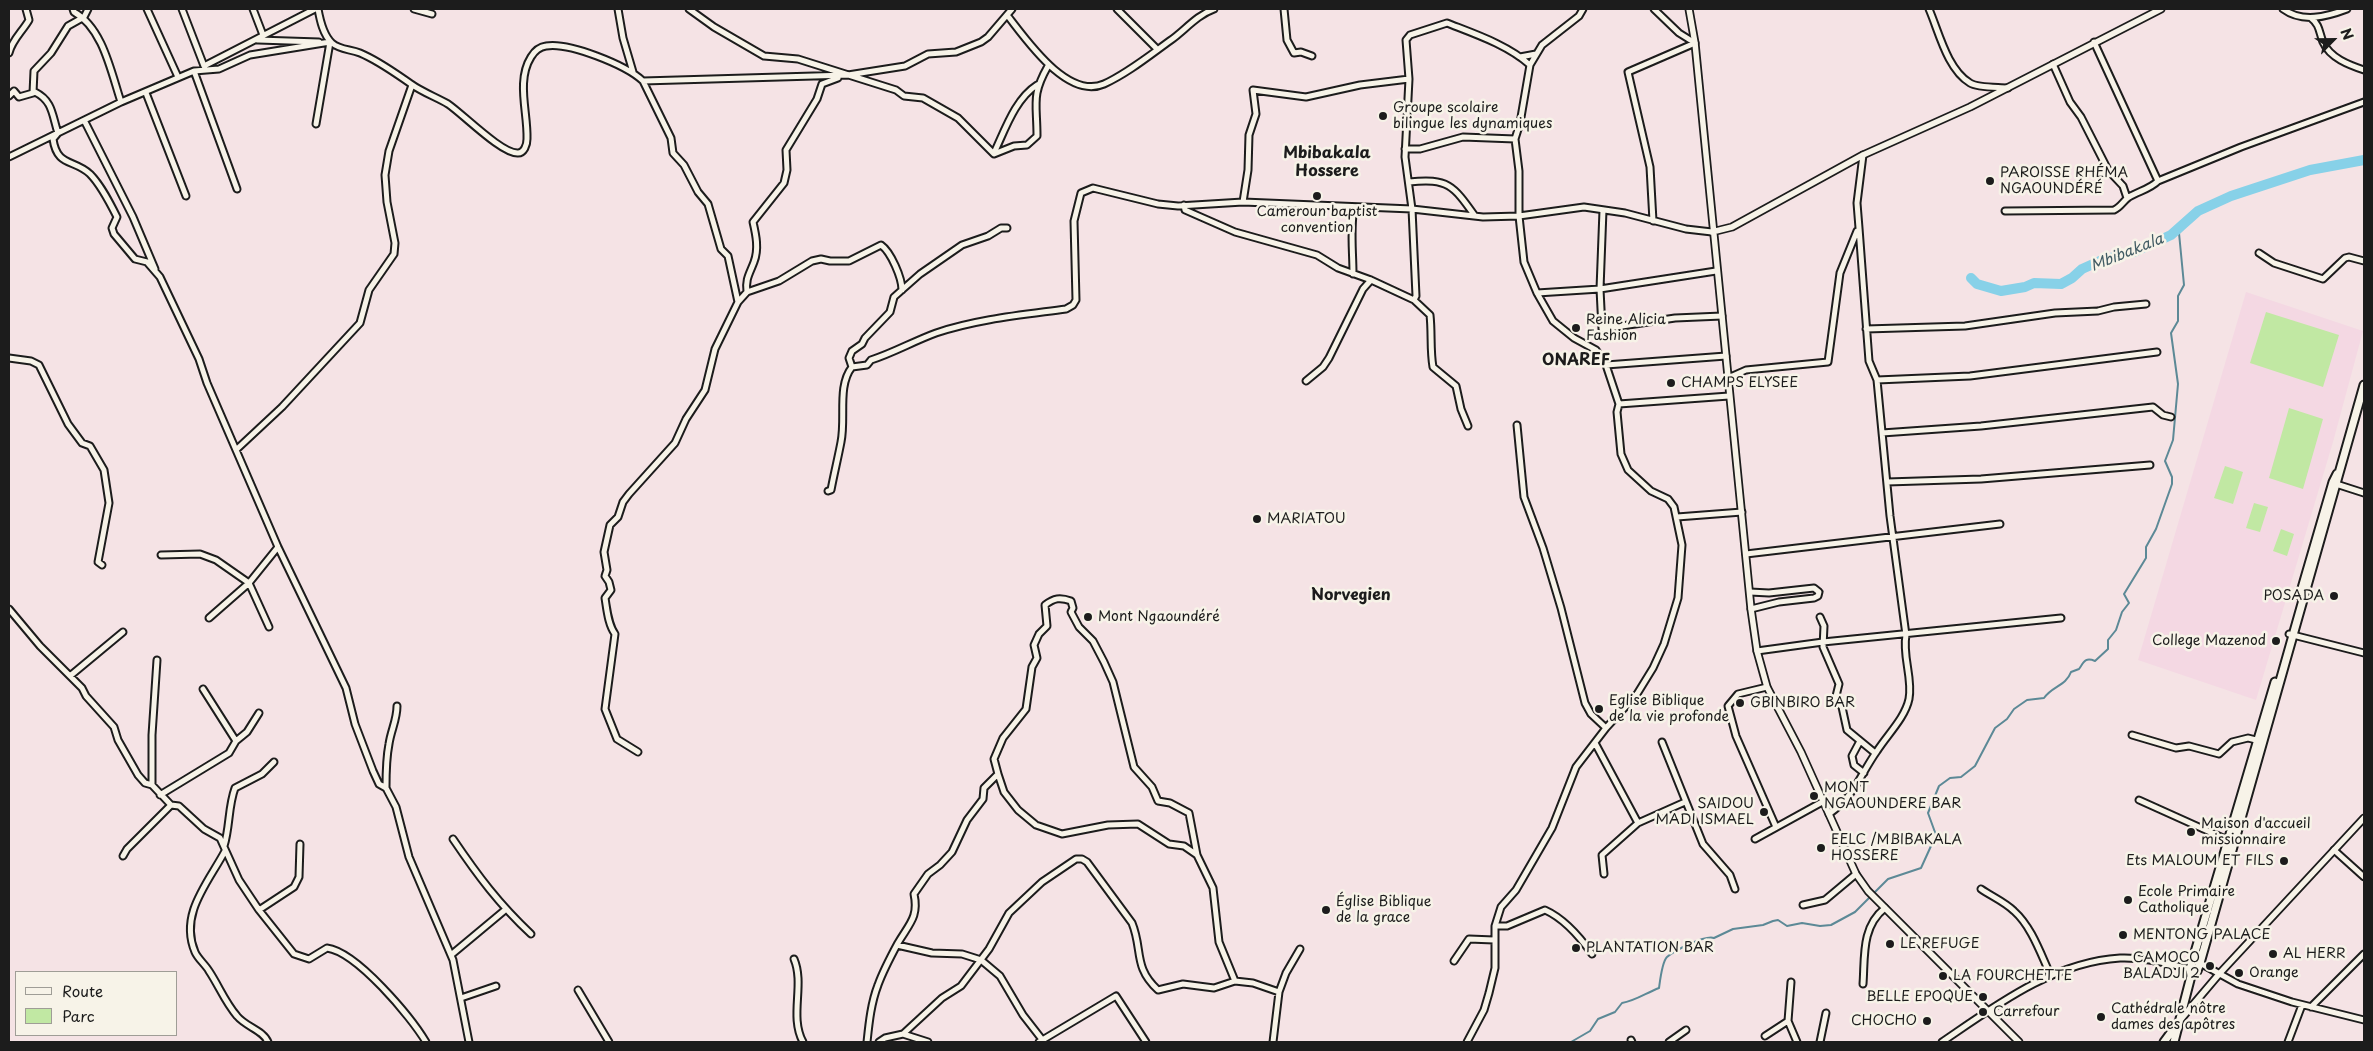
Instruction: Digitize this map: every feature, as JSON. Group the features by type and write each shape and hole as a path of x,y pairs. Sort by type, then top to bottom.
{"main road":[{"path":"2174,1042 2364,385"},
{"path":"2195,970 2231,842"},
{"path":"2164,1042 2181,1019"}],"street":[{"path":"9,53 11,43 21,34 29,20 26,9"},
{"path":"74,9 74,12 84,18 94,30 122,102"},
{"path":"33,93 34,71 51,53 68,26 84,18 88,9"},
{"path":"147,9 178,77"},
{"path":"182,9 204,66 316,9 330,42 338,48 359,52 462,114 507,152 518,153 524,150 528,140 523,88 527,66 537,50 544,46 558,46 588,54 634,72 643,81 671,138 673,153 684,165 698,192 708,204 721,249 728,256 738,302"},
{"path":"253,9 263,35"},
{"path":"414,9 432,14"},
{"path":"618,9 623,38 634,72"},
{"path":"689,9 714,27 764,56 798,59 896,90 904,96 923,98 937,105 966,125 994,154"},
{"path":"643,81 848,75 906,66 928,54 956,52 971,47 988,37 1012,9"},
{"path":"1117,9 1157,49"},
{"path":"1007,16 1048,66 1059,74 1079,83 1097,86 1131,68 1201,16 1214,9"},
{"path":"1284,9 1287,40 1294,53 1301,52 1312,56"},
{"path":"1470,1041 1484,1010 1495,968 1495,926 1501,907 1516,890 1552,828 1576,767 1606,728 1637,694 1664,644 1678,598 1682,545 1674,507 1668,499 1650,491 1632,476 1624,464 1618,428 1619,404 1606,365 1596,350 1574,338 1553,321 1537,293 1524,262 1519,216 1519,171 1515,138 1520,123 1530,65 1545,42 1579,16 1583,9"},
{"path":"1654,9 1680,33 1695,43"},
{"path":"1689,9 1695,43 1712,232 1751,609 1767,687 1824,801 1856,874 1868,891 2019,1042"},
{"path":"1929,9 1953,66 1970,83 2008,88"},
{"path":"828,491 831,490 835,479 841,443 846,376 852,367 867,365 872,360 935,334 960,326 1066,309 1073,306 1076,300 1074,221 1082,194 1087,189 1093,188 1158,204 1184,205 1242,202 1412,209 1478,217 1519,216 1584,207 1686,229 1712,232 1732,227 1863,155 2008,88 2094,42 2162,9"},
{"path":"2283,9 2296,16 2311,18 2347,9"},
{"path":"2311,18 2319,25 2323,41 2330,51 2345,63 2364,70"},
{"path":"1414,300 1416,296 1412,209 1405,149 1409,79 1408,37 1447,23 1520,57 1530,65"},
{"path":"253,40 330,42"},
{"path":"9,157 122,102 194,71 219,69 250,55 330,42"},
{"path":"316,124 330,42"},
{"path":"2094,42 2158,181"},
{"path":"1653,221 1648,172 1650,166 1628,72 1695,43"},
{"path":"1520,57 1536,54"},
{"path":"2053,64 2070,102 2081,117 2108,170 2123,186 2127,198"},
{"path":"994,154 1014,146 1027,145 1036,136 1035,110 1037,85 1048,66"},
{"path":"194,71 237,189"},
{"path":"747,292 746,281 754,262 757,248 753,222 784,183 787,170 786,150 817,99 822,84 848,75"},
{"path":"1242,202 1248,170 1249,135 1256,114 1253,90 1306,97 1360,85 1409,79"},
{"path":"237,450 282,407 360,323 369,290 394,254 395,243 387,202 385,175 389,152 412,85"},
{"path":"994,154 1010,120 1028,91 1037,85"},
{"path":"9,96 14,91 19,97 34,92 40,94 50,104 58,133"},
{"path":"146,93 186,196"},
{"path":"2004,211 2114,210 2120,207 2127,198 2151,187 2158,181 2242,147 2364,102"},
{"path":"84,122 133,217 155,269 199,359 207,383 278,547 346,688 354,724 373,771 379,784 386,788"},
{"path":"58,133 53,138 58,154 62,159 88,172 111,206 117,217 112,228 114,234 135,259 147,262 155,269"},
{"path":"1405,149 1420,149 1463,137 1515,138"},
{"path":"1829,814 1846,800 1858,785 1875,753 1904,712 1909,699 1910,673 1892,537 1877,380 1869,361 1866,329 1857,203 1863,155"},
{"path":"1409,182 1430,180 1447,184 1460,195 1478,217"},
{"path":"1184,205 1185,210 1235,232 1317,255 1353,274 1371,280 1414,300 1430,316 1432,339 1430,349 1433,367 1456,386 1461,409 1468,426"},
{"path":"1353,274 1354,242 1350,226 1354,208"},
{"path":"1603,210 1600,289 1601,327 1604,330 1675,318 1722,316"},
{"path":"852,367 848,358 852,351 862,344 865,338 890,312 894,297 920,274 955,252 962,245 988,236 1001,228 1007,228"},
{"path":"1728,378 1746,370 1828,362 1840,273 1858,228"},
{"path":"638,752 617,739 605,709 615,634 610,627 605,598 611,590 605,576 607,570 604,552 610,525 618,517 623,502 652,466 675,443 686,419 705,390 715,349 738,302 747,292 779,281 812,261 821,259 849,261 881,246 887,250 893,260 902,290"},
{"path":"2259,253 2274,263 2324,279 2345,258 2352,257 2364,261"},
{"path":"1537,293 1600,289 1716,271"},
{"path":"1306,381 1324,367 1363,289 1371,280"},
{"path":"1866,329 1965,326 2054,313 2098,311 2114,307 2146,304"},
{"path":"1877,380 1970,376 2157,352"},
{"path":"1606,365 1726,356"},
{"path":"9,358 31,361 40,365 68,424 82,443 90,446 100,462 109,503 98,562 102,565"},
{"path":"1619,404 1730,396"},
{"path":"1882,433 1981,426 2153,407 2164,415 2171,417"},
{"path":"1517,425 1524,497 1544,551 1570,638 1586,703 1591,714 1606,728"},
{"path":"1887,482 1981,479 2150,464"},
{"path":"2335,483 2364,493"},
{"path":"1676,517 1742,512"},
{"path":"1746,554 2000,524"},
{"path":"209,618 249,583 278,547"},
{"path":"161,555 200,554 216,560 249,583 269,627"},
{"path":"1750,592 1769,593 1814,588 1819,592 1818,596 1814,598 1770,604 1751,609"},
{"path":"1769,593 1770,604"},
{"path":"1198,856 1184,846 1169,844 1138,824 1108,825 1062,834 1036,825 1018,810 1004,792 994,759 1003,738 1026,709 1032,667 1037,658 1034,645 1039,634 1047,626 1044,605 1052,600 1062,597 1071,601 1073,608 1070,612 1079,627 1093,641 1113,682 1134,767 1152,787 1158,801 1170,803 1189,813 1198,856 1213,888 1219,942 1234,981"},
{"path":"9,608 40,646 70,676 114,727 118,740 138,775 145,783 152,785 171,805 180,807 204,829 220,838 239,880 259,910 294,954 309,959 327,948 335,949 349,958 388,992 426,1042"},
{"path":"1820,617 1824,626 1823,642 1839,684 1835,700 1842,708 1847,730 1875,753"},
{"path":"1760,651 1823,642 2061,618"},
{"path":"70,676 123,632"},
{"path":"2291,635 2364,653"},
{"path":"152,785 152,735 157,660"},
{"path":"1767,687 1738,694 1728,706 1736,736 1776,827"},
{"path":"204,689 236,741"},
{"path":"397,706 397,717 387,760 386,788 396,807 409,857 451,955 469,1042"},
{"path":"160,794 229,752 236,741 247,732 259,713"},
{"path":"2132,734 2176,748 2189,746 2219,754 2232,742 2248,738 2260,741"},
{"path":"1860,741 1852,756 1854,765 1864,773"},
{"path":"1662,742 1703,844 1730,875 1735,889"},
{"path":"1595,743 1638,823"},
{"path":"268,1042 265,1035 246,1025 237,1016 196,954 191,938 190,921 195,904 224,849 230,819 229,803 235,788 262,774 274,762"},
{"path":"867,1042 869,1019 876,988 916,912 914,894 928,874 952,852 967,820 983,799 984,788 998,774"},
{"path":"2139,800 2231,842"},
{"path":"1755,839 1824,801"},
{"path":"1604,874 1602,855 1638,823 1685,802"},
{"path":"123,856 127,849 171,805"},
{"path":"2181,1019 2220,973 2364,818"},
{"path":"453,839 484,885 505,910 531,934"},
{"path":"259,910 294,887 299,877 300,844"},
{"path":"2334,850 2364,877"},
{"path":"881,1041 903,1034 942,998 962,986 981,960 998,930 1018,904 1042,882 1076,859 1082,859 1087,862 1132,923 1143,974 1158,990 1184,984 1214,988 1234,981 1254,983 1279,992"},
{"path":"1803,905 1825,900 1856,874"},
{"path":"1981,888 2020,916 2051,976"},
{"path":"1863,984 1866,934 1872,922 1885,908"},
{"path":"451,955 505,910"},
{"path":"1495,926 1507,926 1545,910 1575,933 1592,954"},
{"path":"1454,961 1469,940 1494,940"},
{"path":"897,945 932,952 962,954 981,960 1000,976 1023,1015 1042,1042 1116,996 1146,1042"},
{"path":"1273,1042 1279,992 1286,973 1300,949"},
{"path":"2311,1007 2364,954"},
{"path":"1942,1042 2025,988 2075,967 2121,958 2160,962 2195,970 2220,973 2238,984 2302,1005 2364,1020"},
{"path":"794,959 798,969 795,1012 803,1042"},
{"path":"1791,982 1788,1021 1796,1042"},
{"path":"461,998 496,986"},
{"path":"578,990 609,1042"},
{"path":"2288,1042 2302,1005"},
{"path":"1820,1042 1826,1013"},
{"path":"1765,1036 1788,1021"},
{"path":"1669,1042 1686,1030"},
{"path":"903,1034 928,1042"}],"shaded area":[{"path":"2246,292 2363,331 2333,442 2256,700 2138,660"}],"green space":[{"path":"2266,312 2339,335 2323,387 2250,363"},
{"path":"2289,408 2323,419 2303,489 2269,478"},
{"path":"2225,466 2243,472 2233,504 2214,498"},
{"path":"2254,503 2268,507 2260,532 2246,528"},
{"path":"2281,529 2294,534 2287,556 2273,551"}],"waterway":[{"name":"Mbibakala","path":"1971,278 1977,284 2001,291 2025,287 2034,283 2061,284 2072,278 2082,269 2102,260 2134,252 2171,235 2198,211 2231,196 2310,170 2364,160"},
{"path":"1571,1042 1590,1031 1598,1019 1615,1012 1622,1003 1636,999 1659,988 1665,959 1683,947 1697,941 1714,938 1733,929 1763,925 1778,920 1787,926 1802,923 1820,926 1831,925 1855,912 1888,879 1921,868 1936,835 1928,813 1939,786 1950,778 1961,777 1975,766 1995,728 2007,719 2014,709 2027,700 2044,698 2066,680 2071,672 2079,669 2085,661 2095,661 2108,649 2108,640 2116,630 2122,612 2129,603 2124,594 2146,558 2146,547 2156,529 2172,484 2172,477 2165,461 2173,440 2178,384 2171,333 2178,321 2178,296 2184,285 2179,233 2183,229 2181,225"}],"place":[{"name":"Groupe scolaire bilingue les dynamiques","path":"1383,116"},
{"name":"PAROISSE RHÉMA NGAOUNDÉRÉ","path":"1990,181"},
{"name":"Cameroun baptist convention","path":"1317,196"},
{"name":"Reine Alicia Fashion","path":"1576,328"},
{"name":"CHAMPS ELYSEE","path":"1671,383"},
{"name":"MARIATOU","path":"1257,519"},
{"name":"POSADA","path":"2334,596"},
{"name":"Mont Ngaoundéré","path":"1088,617"},
{"name":"College Mazenod","path":"2276,641"},
{"name":"GBINBIRO BAR","path":"1740,703"},
{"name":"Eglise Biblique de la vie profonde","path":"1599,709"},
{"name":"MONT NGAOUNDERE BAR","path":"1814,796"},
{"name":"SAIDOU MADI ISMAEL","path":"1764,812"},
{"name":"Maison d'accueil missionnaire","path":"2191,832"},
{"name":"EELC /MBIBAKALA HOSSERE","path":"1821,848"},
{"name":"Ets MALOUM ET FILS","path":"2284,861"},
{"name":"Ecole Primaire Catholique","path":"2128,900"},
{"name":"Église Biblique de la grace","path":"1326,910"},
{"name":"MENTONG PALACE","path":"2123,935"},
{"name":"LE REFUGE","path":"1890,944"},
{"name":"PLANTATION BAR","path":"1576,948"},
{"name":"AL HERR","path":"2273,954"},
{"name":"CAMOCO BALADJI 2","path":"2210,966"},
{"name":"Orange","path":"2239,973"},
{"name":"LA FOURCHETTE","path":"1943,976"},
{"name":"BELLE EPOQUE","path":"1983,997"},
{"name":"Carrefour","path":"1983,1012"},
{"name":"Cathédrale nôtre dames des apôtres","path":"2101,1017"},
{"name":"CHOCHO","path":"1927,1021"}],"district":[{"name":"Mbibakala Hossere","path":"1327,163"},
{"name":"ONAREF","path":"1576,361"},
{"name":"Norvegien","path":"1351,596"}]}
